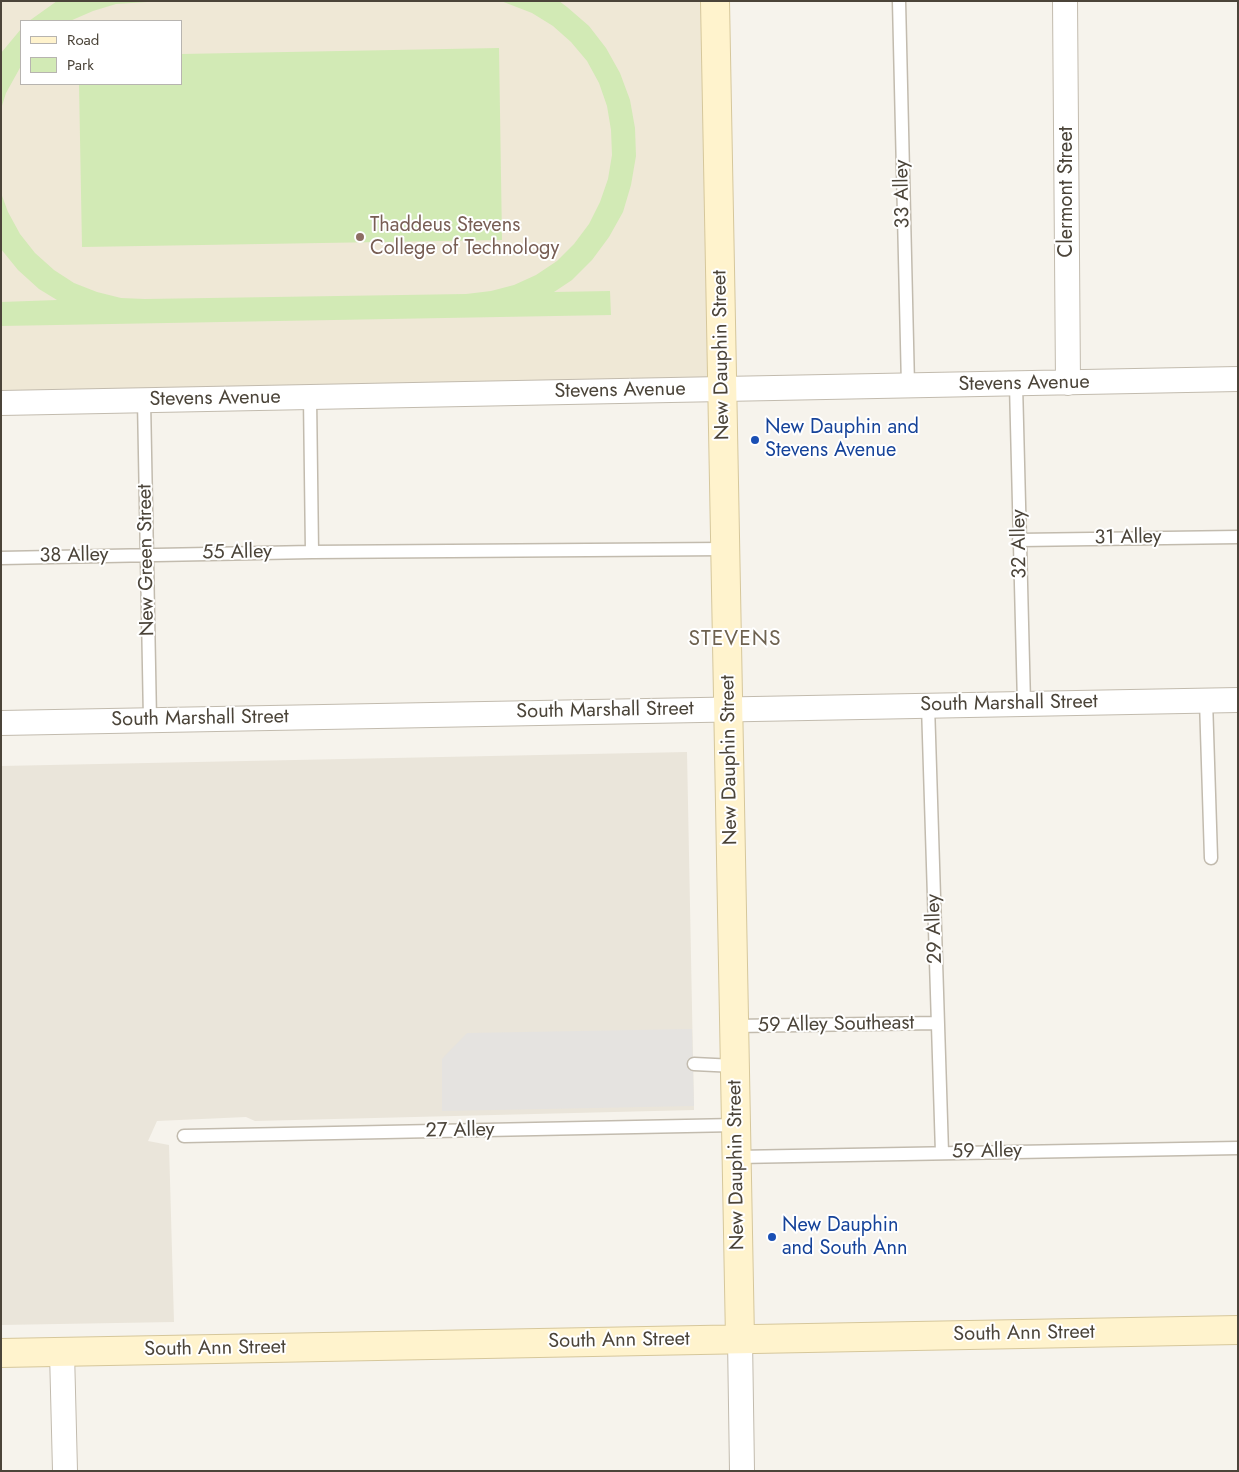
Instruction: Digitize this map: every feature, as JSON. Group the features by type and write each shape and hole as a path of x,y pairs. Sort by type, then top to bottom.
{"street":[{"name":"New Dauphin Street","path":"715,1 740,1339"},
{"name":"Clermont Street","path":"1065,1 1068,383"},
{"name":"Stevens Avenue","path":"1,403 1238,380"},
{"name":"South Marshall Street","path":"1,723 1238,700"},
{"name":"South Ann Street","path":"1,1353 1238,1330"},
{"path":"740,1339 742,1471"},
{"path":"62,1352 65,1471"}],"lane":[{"name":"33 Alley","path":"898,1 908,386"},
{"name":"32 Alley","path":"1016,384 1024,704"},
{"path":"310,397 312,552"},
{"name":"New Green Street","path":"144,400 150,720"},
{"name":"31 Alley","path":"1019,540 1238,537"},
{"name":"55 Alley","path":"147,555 726,549"},
{"name":"38 Alley","path":"1,558 147,555"},
{"path":"1206,700 1211,858"},
{"name":"29 Alley","path":"928,705 942,1153"},
{"name":"59 Alley Southeast","path":"734,1026 938,1023"},
{"path":"694,1064 735,1066"},
{"name":"27 Alley","path":"184,1136 736,1125"},
{"name":"59 Alley","path":"736,1157 1238,1148"}],"shaded area":[{"name":"Thaddeus Stevens College of Technology","path":"1,1 715,1 723,389 1,403"},
{"path":"687,752 694,1110 255,1121 246,1117 157,1121 148,1141 169,1145 174,1322 1,1325 1,766"},
{"path":"692,1029 694,1106 442,1111 442,1059 467,1033"}],"green space":[{"path":"57,1 163,1 116,4 72,20 30,20"},
{"path":"501,1 559,1 567,7 589,26 606,48 620,73 630,100 635,128 636,156 631,185 623,212 609,237 592,260 572,280 554,292 610,291 611,315 1,326 1,302 57,300 39,289 18,270 1,249 1,193 8,212 20,234 35,253 54,270 74,283 97,292 121,298 466,294 491,291 514,285 536,275 557,261 574,244 589,224 600,202 608,179 612,155 611,130 607,106 599,83 587,61 571,42 553,26 532,13"},
{"path":"20,30 20,68 6,93 1,109 1,53"},
{"path":"499,48 502,240 82,247 79,85 182,85 182,54"}],"place":[{"name":"Thaddeus Stevens College of Technology","path":"360,237"},
{"name":"New Dauphin and Stevens Avenue","path":"755,440"},
{"name":"New Dauphin and South Ann","path":"772,1237"}],"district":[{"name":"STEVENS","path":"735,640"}]}
